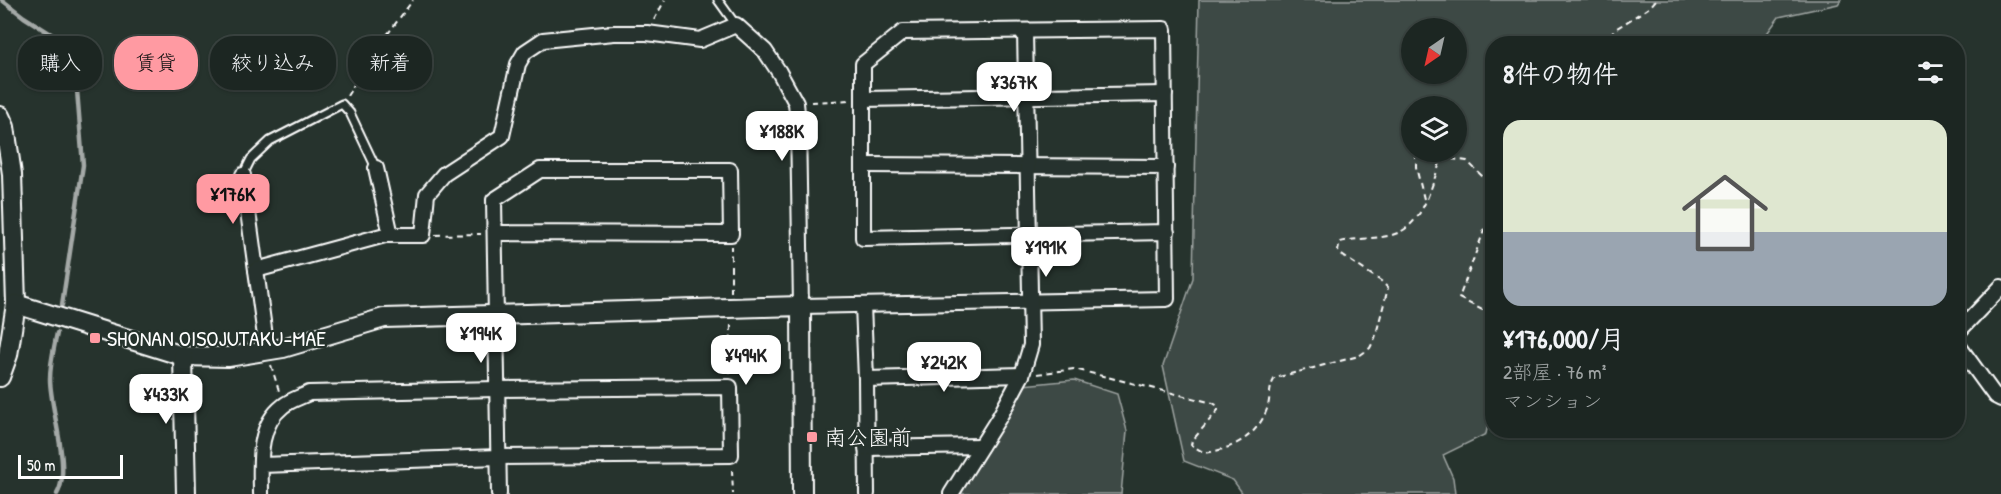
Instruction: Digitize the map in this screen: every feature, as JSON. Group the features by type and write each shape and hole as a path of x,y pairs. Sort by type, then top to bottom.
{"street":[{"path":"256,270 391,235 423,235 427,195 444,174 502,136 518,64 525,52 543,40 614,33 647,33 700,40 736,26 765,51 796,103 801,306 802,494"},
{"path":"16,304 183,356 228,357 283,348 384,318 801,306 1167,299 1167,232 1164,29 903,32 863,64 863,238 1167,232"},
{"path":"951,494 1022,375 1031,345 1025,32"},
{"path":"863,99 1165,94"},
{"path":"0,116 5,127 12,174 16,304 8,355 0,377"},
{"path":"863,165 1166,167"},
{"path":"376,168 391,235"},
{"path":"495,233 731,234 730,170 540,170 494,200 499,494"},
{"path":"243,175 267,351"},
{"path":"1965,325 2001,287"},
{"path":"863,305 867,494"},
{"path":"1965,355 1995,396 2001,399"},
{"path":"183,356 186,494"},
{"path":"866,379 1022,375"},
{"path":"261,465 499,457 731,455 730,387 309,393 283,406 268,425 261,445 261,465 261,494"},
{"path":"866,448 981,446"}],"lane":[{"path":"718,0 736,26"},
{"path":"243,175 251,159 270,141 342,104 350,113 376,168"}],"path":[{"path":"342,104 375,51 413,0"},
{"path":"647,33 665,0"},
{"path":"1610,36 1614,30 1650,7 1656,0"},
{"path":"796,103 863,99"},
{"path":"1022,375 1074,369 1213,403 1218,406 1218,410 1191,445 1205,453 1240,443 1264,416 1268,407 1270,388 1275,378 1359,356 1370,348 1376,338 1388,288 1340,255 1338,251 1341,242 1399,233 1414,223 1442,158 1467,161 1485,179"},
{"path":"1416,162 1425,202"},
{"path":"1485,229 1459,298 1485,311"},
{"path":"423,235 495,233"},
{"path":"267,351 283,406"},
{"path":"731,455 733,494"}],"shaded area":[{"path":"1199,0 1841,0 1838,4 1779,17 1765,36 1485,36 1485,434 1443,455 1453,478 1455,494 1243,494 1233,480 1184,461 1163,366 1193,278"},
{"path":"1074,380 1117,394 1127,431 1121,494 961,494 1023,385"}],"waterway":[{"path":"2,0 62,41 75,65 83,165 62,305"},
{"path":"57,333 50,379 62,470 57,494"}],"place":[{"name":"SHONAN OISOJUTAKU-MAE","path":"95,338"},
{"name":"南公園前","path":"812,437"}]}
